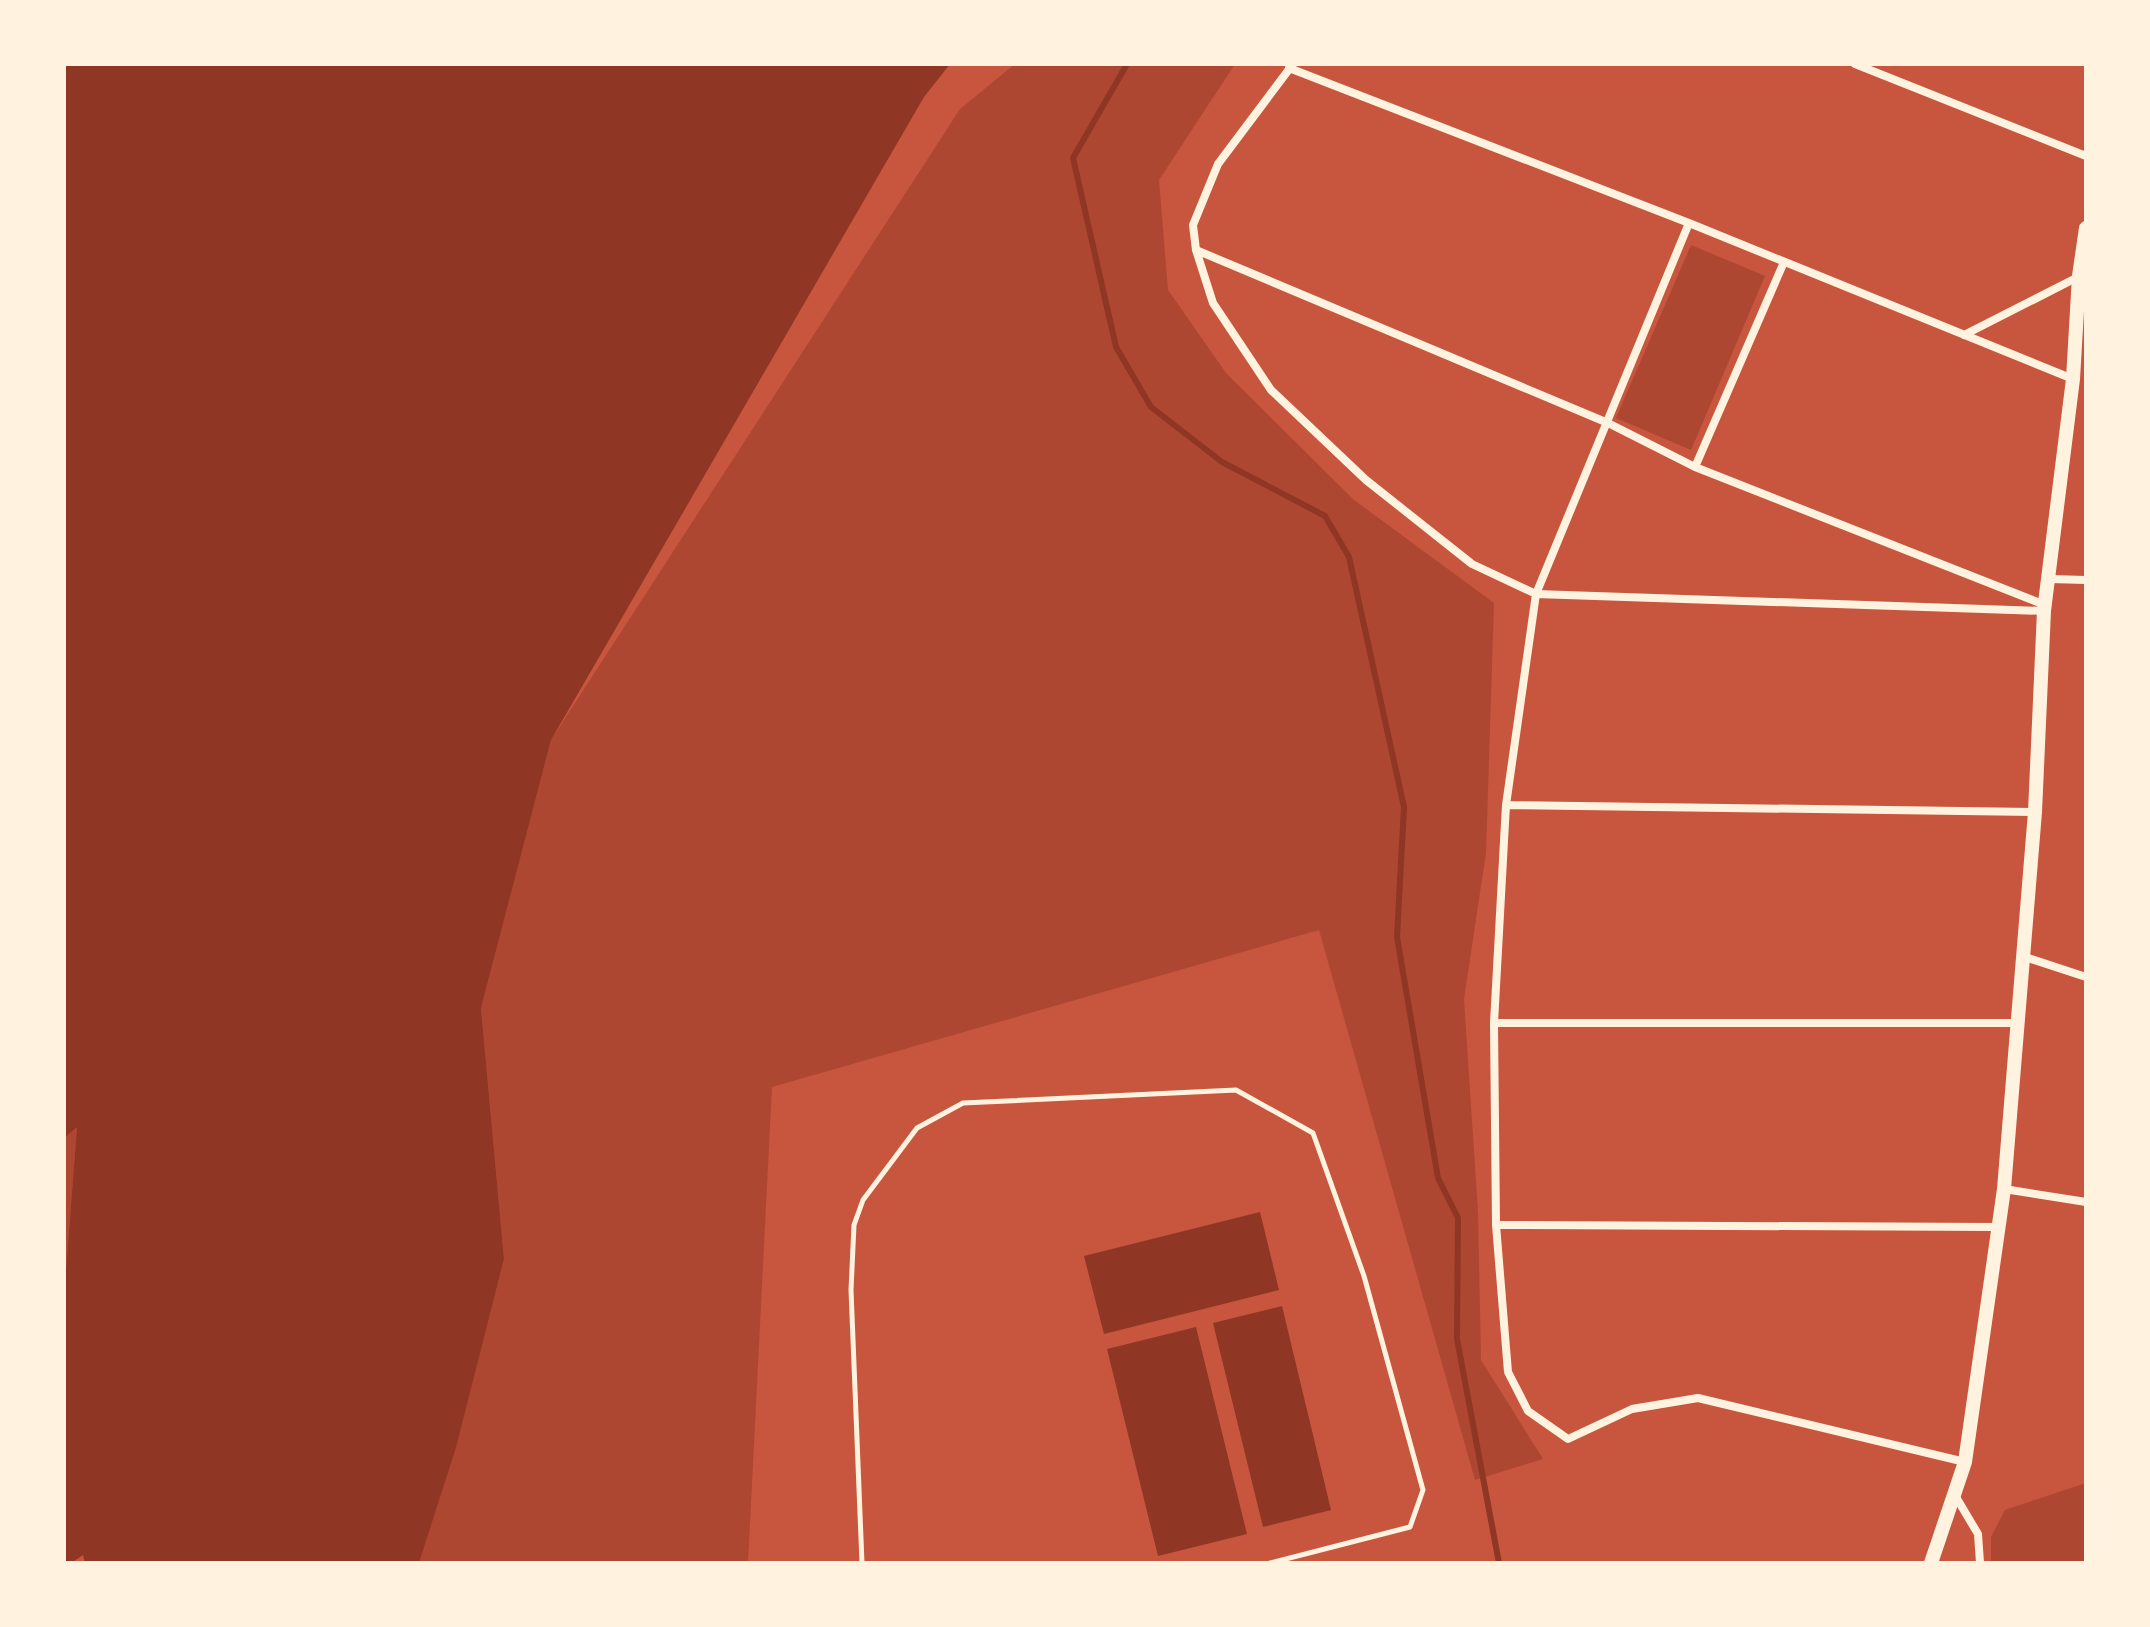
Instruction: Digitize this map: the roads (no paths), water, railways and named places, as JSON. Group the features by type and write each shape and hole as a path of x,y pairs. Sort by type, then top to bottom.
{"main road":[{"path":"1931,1563 1956,1497 1965,1462 2004,1189 2025,957 2045,608 2073,379 2079,276 2086,228"}],"street":[{"path":"1855,64 2086,156"},
{"path":"2045,608 1536,594 1472,564 1366,480 1271,390 1213,303 1196,250 1193,225 1218,164 1291,66 2073,379"},
{"path":"1689,223 1536,594 1506,805 1494,1023 1496,1225 1508,1372 1528,1411 1568,1439 1632,1409 1698,1398 1965,1462"},
{"path":"1196,250 1608,423 1695,467 2045,608"},
{"path":"1695,467 1784,262"},
{"path":"1964,335 2079,276"},
{"path":"2050,579 2086,580"},
{"path":"1506,805 2035,812"},
{"path":"2025,957 2086,977"},
{"path":"1494,1023 2020,1023"},
{"path":"2004,1189 2086,1202"},
{"path":"1496,1225 1999,1227"},
{"path":"1956,1497 1978,1534 1980,1563"}],"lane":[{"path":"862,1563 851,1290 854,1225 863,1200 917,1128 963,1103 1236,1090 1313,1133 1364,1276 1423,1490 1410,1527 1270,1563"}],"waterway":[{"path":"1127,64 1073,158 1116,347 1151,407 1222,462 1325,516 1349,557 1404,807 1397,937 1438,1178 1458,1218 1457,1339 1499,1563"}]}
